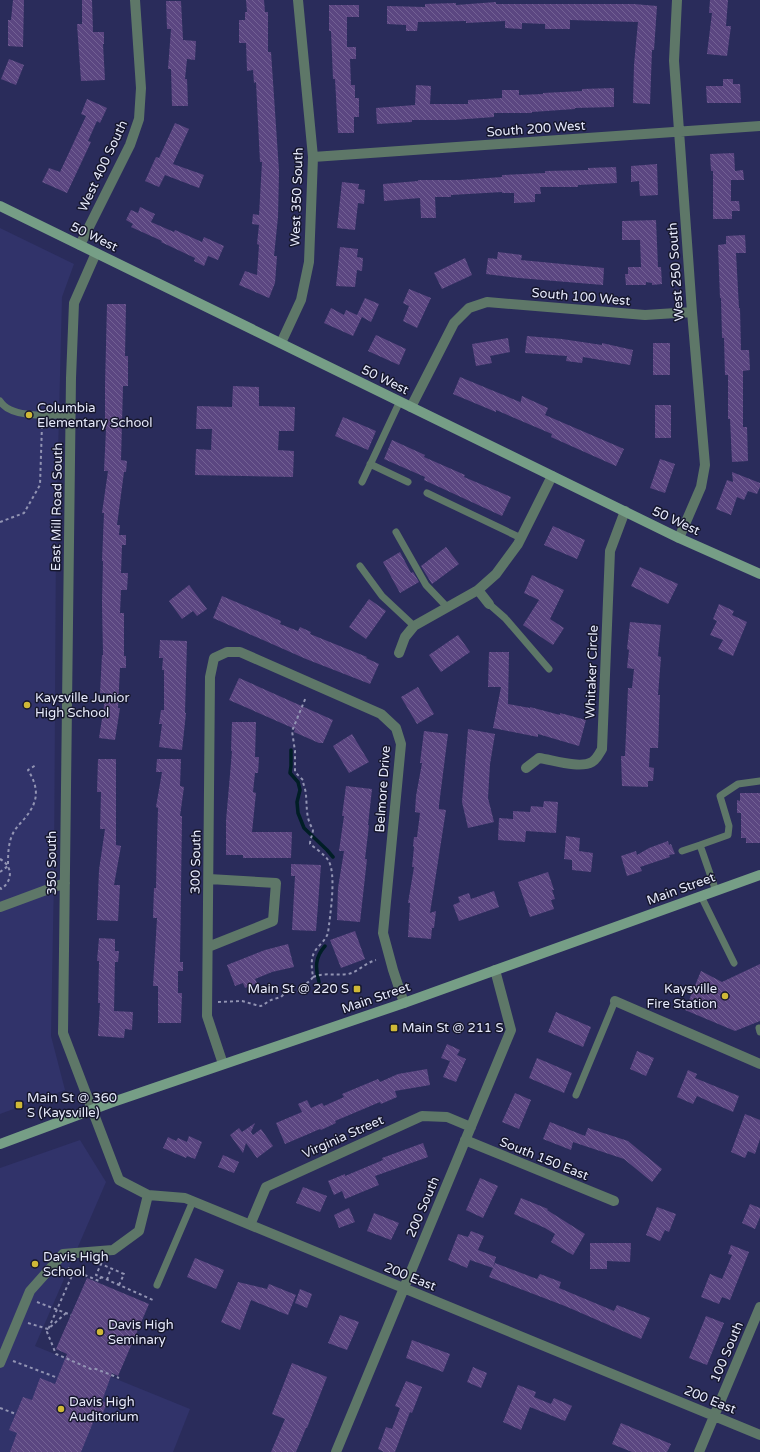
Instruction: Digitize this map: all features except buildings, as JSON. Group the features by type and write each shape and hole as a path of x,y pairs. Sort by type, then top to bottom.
{"street":[{"name":"West 400 South","path":"80,245 130,145 139,119 141,88 134,0"},
{"name":"West 350 South","path":"281,343 300,300 309,262 313,157 298,0"},
{"name":"West 250 South","path":"677,0 674,61 692,312 705,466 701,487 679,538"},
{"name":"South 200 West","path":"313,157 760,126"},
{"name":"50 West","path":"0,206 679,538 760,574"},
{"name":"East Mill Road South","path":"68,612 71,378 74,303 96,253"},
{"name":"South 100 West","path":"411,407 454,323 469,308 487,302 645,315 692,312"},
{"path":"399,653 405,637 414,626 478,590 496,574 521,538 552,476"},
{"name":"Whitaker Circle","path":"526,768 539,758 584,764 592,762 598,757 602,749 610,551 625,511"},
{"path":"478,590 489,604"},
{"name":"350 South","path":"68,612 62,1033 92,1109"},
{"name":"Belmore Drive","path":"214,658 226,652 240,652 381,714 396,728 401,744 383,933 404,1003"},
{"name":"300 South","path":"214,658 210,676 207,1016 224,1064"},
{"name":"Main Street","path":"0,1144 92,1109 404,1003 760,875"},
{"path":"208,879 276,883 273,921 208,947"},
{"path":"0,907 65,882"},
{"name":"200 South","path":"336,1452 511,1030 495,970"},
{"path":"615,1001 760,1064"},
{"name":"200 East","path":"92,1109 119,1180 148,1195 185,1198 760,1435"},
{"name":"Virginia Street","path":"250,1225 266,1187 422,1116 447,1117 471,1127"},
{"name":"South 150 East","path":"465,1140 614,1201"},
{"path":"0,1363 30,1291 63,1254 113,1250 139,1232 148,1195"},
{"name":"100 South","path":"700,1452 760,1307"}],"lane":[{"path":"0,400 9,410 20,413 71,415"},
{"path":"362,482 400,401"},
{"path":"370,464 408,482"},
{"path":"427,493 521,538"},
{"path":"396,532 426,585 447,607"},
{"path":"360,566 382,596 414,626"},
{"path":"489,604 505,618 549,669"},
{"path":"682,851 728,835 729,826 720,796 738,784 746,782 760,782"},
{"path":"700,845 716,891"},
{"path":"701,896 734,963"},
{"path":"576,1095 615,1001"},
{"path":"157,1284 193,1202"}],"path":[{"path":"0,522 24,513 40,485 43,422"},
{"path":"306,697 292,731 295,751 295,772 303,780 303,788 306,794 306,804 310,825 313,829 310,844 328,859 333,876 328,933 326,939 313,955 311,964 313,977"},
{"path":"0,887 1,889 8,882 10,872 8,866 10,841 15,830 35,803 37,787 28,770 36,765"},
{"path":"0,859 8,866"},
{"path":"0,872 8,866"},
{"path":"215,1002 242,1000 261,1006 285,994 298,991 313,977 320,974 348,974 363,967 369,962 376,960"},
{"path":"119,1285 124,1274 101,1264 96,1275 153,1300"},
{"path":"68,1268 99,1281 101,1277"},
{"path":"107,1280 111,1268"},
{"path":"74,1271 47,1332 56,1354 91,1369 96,1368 119,1378"},
{"path":"37,1302 71,1315"},
{"path":"48,1328 66,1313"},
{"path":"27,1323 48,1328"},
{"path":"12,1360 58,1378"},
{"path":"0,1408 16,1414"}],"shaded area":[{"name":"Kaysville Junior High School","path":"0,228 74,264 62,297 56,534 54,877 51,1036 65,1090 0,1114"},
{"name":"Davis High School","path":"80,1140 106,1182 35,1346 190,1409 173,1452 0,1452 0,1168"}],"waterway":[{"path":"291,750 290,773 298,782 300,790 297,802 298,813 304,828 333,857"},
{"path":"319,982 317,963 319,954 325,946"}],"place":[{"name":"Columbia Elementary School","path":"29,415"},
{"name":"Kaysville Junior High School","path":"27,705"},
{"name":"Main St @ 220 S","path":"357,989"},
{"name":"Kaysville Fire Station","path":"725,996"},
{"name":"Main St @ 211 S","path":"394,1028"},
{"name":"Main St @ 360 S (Kaysville)","path":"19,1105"},
{"name":"Davis High School","path":"35,1264"},
{"name":"Davis High Seminary","path":"100,1332"},
{"name":"Davis High Auditorium","path":"61,1409"}]}
